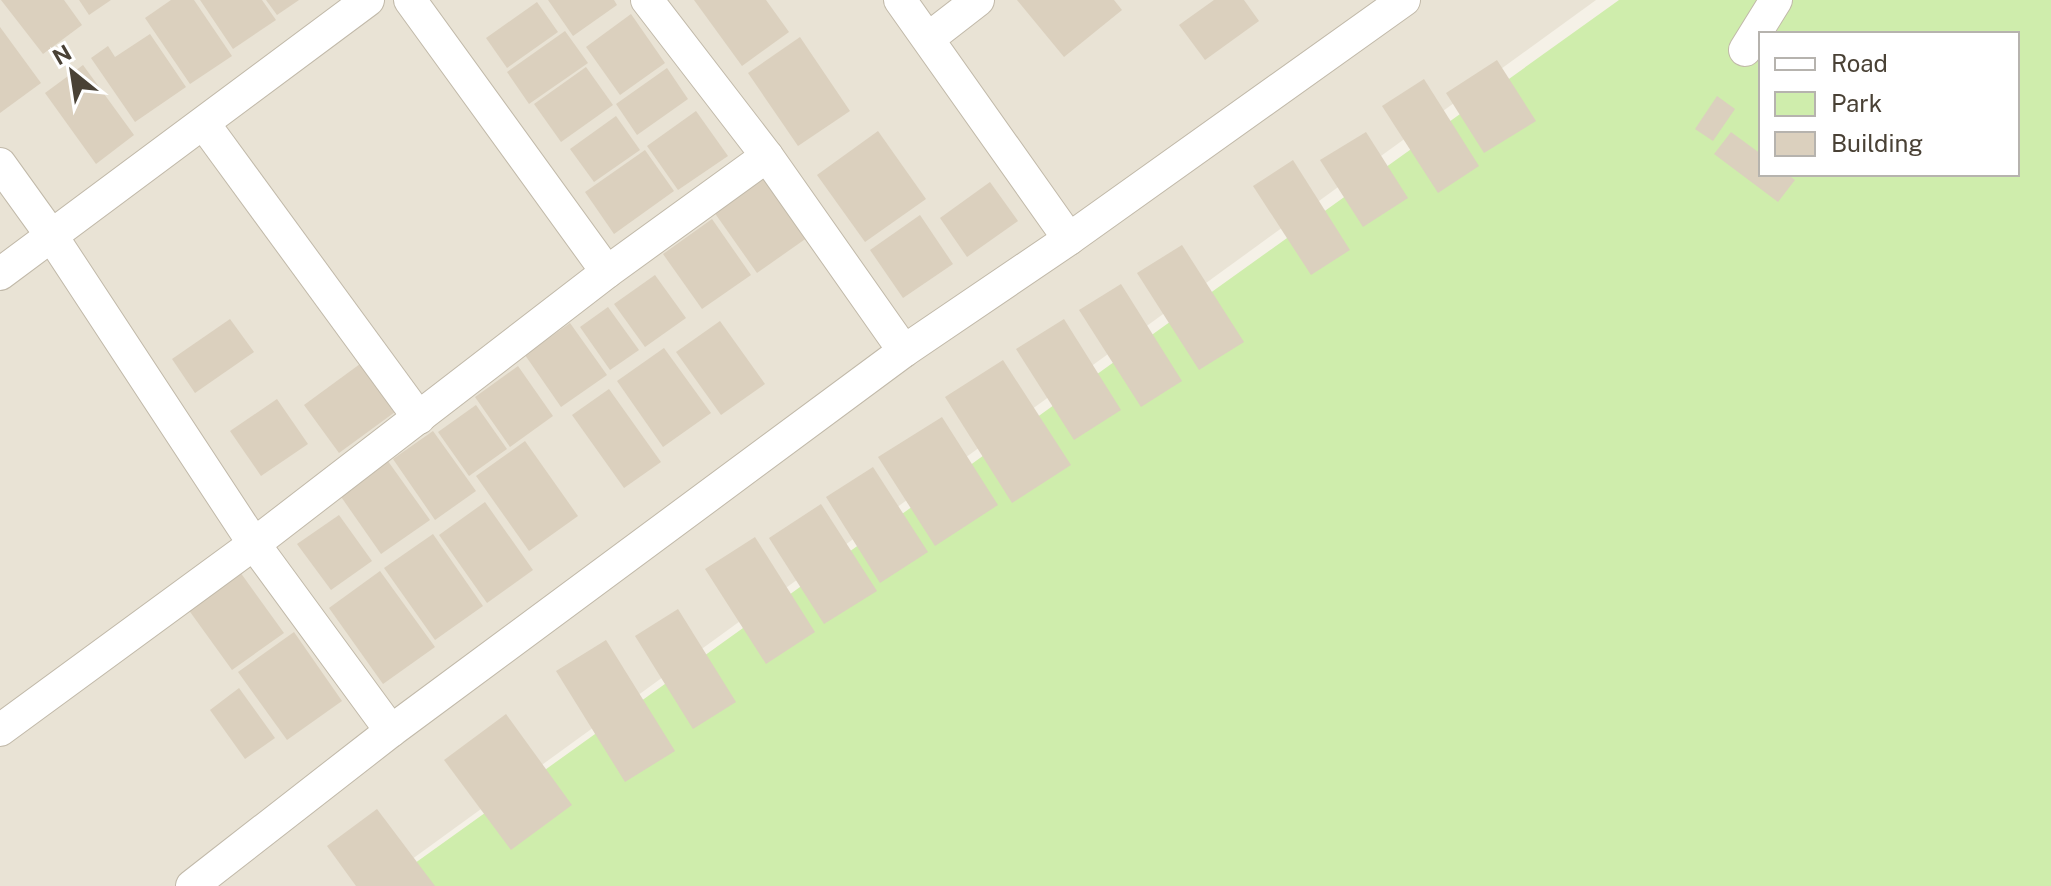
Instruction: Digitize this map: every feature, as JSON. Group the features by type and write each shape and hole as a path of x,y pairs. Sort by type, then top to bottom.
{"street":[{"path":"0,274 368,0"},
{"path":"410,0 607,272"},
{"path":"647,0 767,156 904,351"},
{"path":"900,0 1069,239"},
{"path":"929,38 978,0"},
{"path":"192,886 391,731 904,351 1069,239 1404,0"},
{"path":"1745,50 1776,0"},
{"path":"204,124 419,418"},
{"path":"0,730 254,544 607,272 767,156"},
{"path":"0,164 51,235 254,544 391,731"}],"shaded area":[{"path":"0,0 1596,0 375,886 0,886"}],"green space":[{"path":"1619,0 2051,0 2051,886 383,886"}],"building":[{"path":"1,0 64,0 82,25 43,54"},
{"path":"79,0 111,0 89,15"},
{"path":"171,0 194,0 232,56 190,84 145,18"},
{"path":"200,0 262,0 276,20 233,49"},
{"path":"266,0 299,0 277,15"},
{"path":"548,0 614,0 617,5 573,36"},
{"path":"694,0 766,0 789,32 742,66"},
{"path":"1017,0 1114,0 1122,10 1064,57"},
{"path":"1214,0 1244,0 1259,21 1205,60 1179,25"},
{"path":"537,2 558,32 507,68 486,38"},
{"path":"631,14 665,63 620,95 586,47"},
{"path":"0,27 41,83 0,113"},
{"path":"565,31 588,63 529,104 507,72"},
{"path":"150,34 186,87 135,122 91,58 108,46 115,57"},
{"path":"800,37 850,111 798,146 748,73"},
{"path":"1497,60 1536,121 1484,153 1446,93"},
{"path":"83,65 134,135 96,164 45,93"},
{"path":"586,67 613,105 561,142 534,104"},
{"path":"667,68 688,99 637,135 616,104"},
{"path":"1424,79 1479,166 1438,193 1382,106"},
{"path":"1717,96 1735,109 1713,141 1695,129"},
{"path":"696,111 728,156 678,190 647,146"},
{"path":"616,116 640,150 594,182 570,149"},
{"path":"878,131 926,199 865,242 817,175"},
{"path":"1366,132 1408,198 1363,227 1320,160"},
{"path":"1731,132 1759,153 1759,176 1790,176 1795,180 1778,202 1714,154"},
{"path":"645,150 674,191 614,234 585,192"},
{"path":"1293,160 1350,250 1311,275 1253,186"},
{"path":"768,174 811,235 757,273 714,212"},
{"path":"990,182 1018,221 967,257 940,218"},
{"path":"920,215 953,264 903,298 870,250"},
{"path":"712,219 751,275 702,309 663,254"},
{"path":"1182,245 1244,342 1199,370 1137,273"},
{"path":"655,275 686,318 645,347 614,304"},
{"path":"1121,284 1182,381 1141,407 1079,310"},
{"path":"608,307 639,350 610,370 580,327"},
{"path":"230,319 254,352 195,393 172,359"},
{"path":"1064,319 1121,410 1074,440 1016,349"},
{"path":"720,321 765,384 721,415 676,352"},
{"path":"570,323 607,375 561,407 525,355"},
{"path":"664,348 711,413 663,447 617,381"},
{"path":"1003,360 1071,465 1012,503 945,397"},
{"path":"360,364 395,412 339,453 304,405"},
{"path":"518,366 553,416 510,447 475,397"},
{"path":"609,389 661,462 624,488 572,415"},
{"path":"277,399 308,444 261,476 230,431"},
{"path":"476,405 507,449 469,476 438,432"},
{"path":"942,417 998,505 935,546 878,457"},
{"path":"433,431 476,491 435,520 393,459"},
{"path":"525,441 578,516 529,551 476,476"},
{"path":"385,457 430,520 381,554 337,491"},
{"path":"873,467 928,552 880,583 826,497"},
{"path":"485,502 533,570 487,603 439,535"},
{"path":"821,504 877,591 824,624 769,538"},
{"path":"339,515 372,561 331,590 297,544"},
{"path":"433,534 483,606 435,640 384,568"},
{"path":"755,537 815,632 766,664 705,569"},
{"path":"380,571 435,647 383,684 329,608"},
{"path":"240,572 284,633 232,670 188,609"},
{"path":"678,609 736,702 693,729 635,636"},
{"path":"294,632 342,701 287,740 238,672"},
{"path":"606,640 675,751 625,782 556,671"},
{"path":"239,688 275,738 245,759 210,710"},
{"path":"506,714 572,805 511,850 444,760"},
{"path":"377,809 435,886 356,886 327,846"}]}
